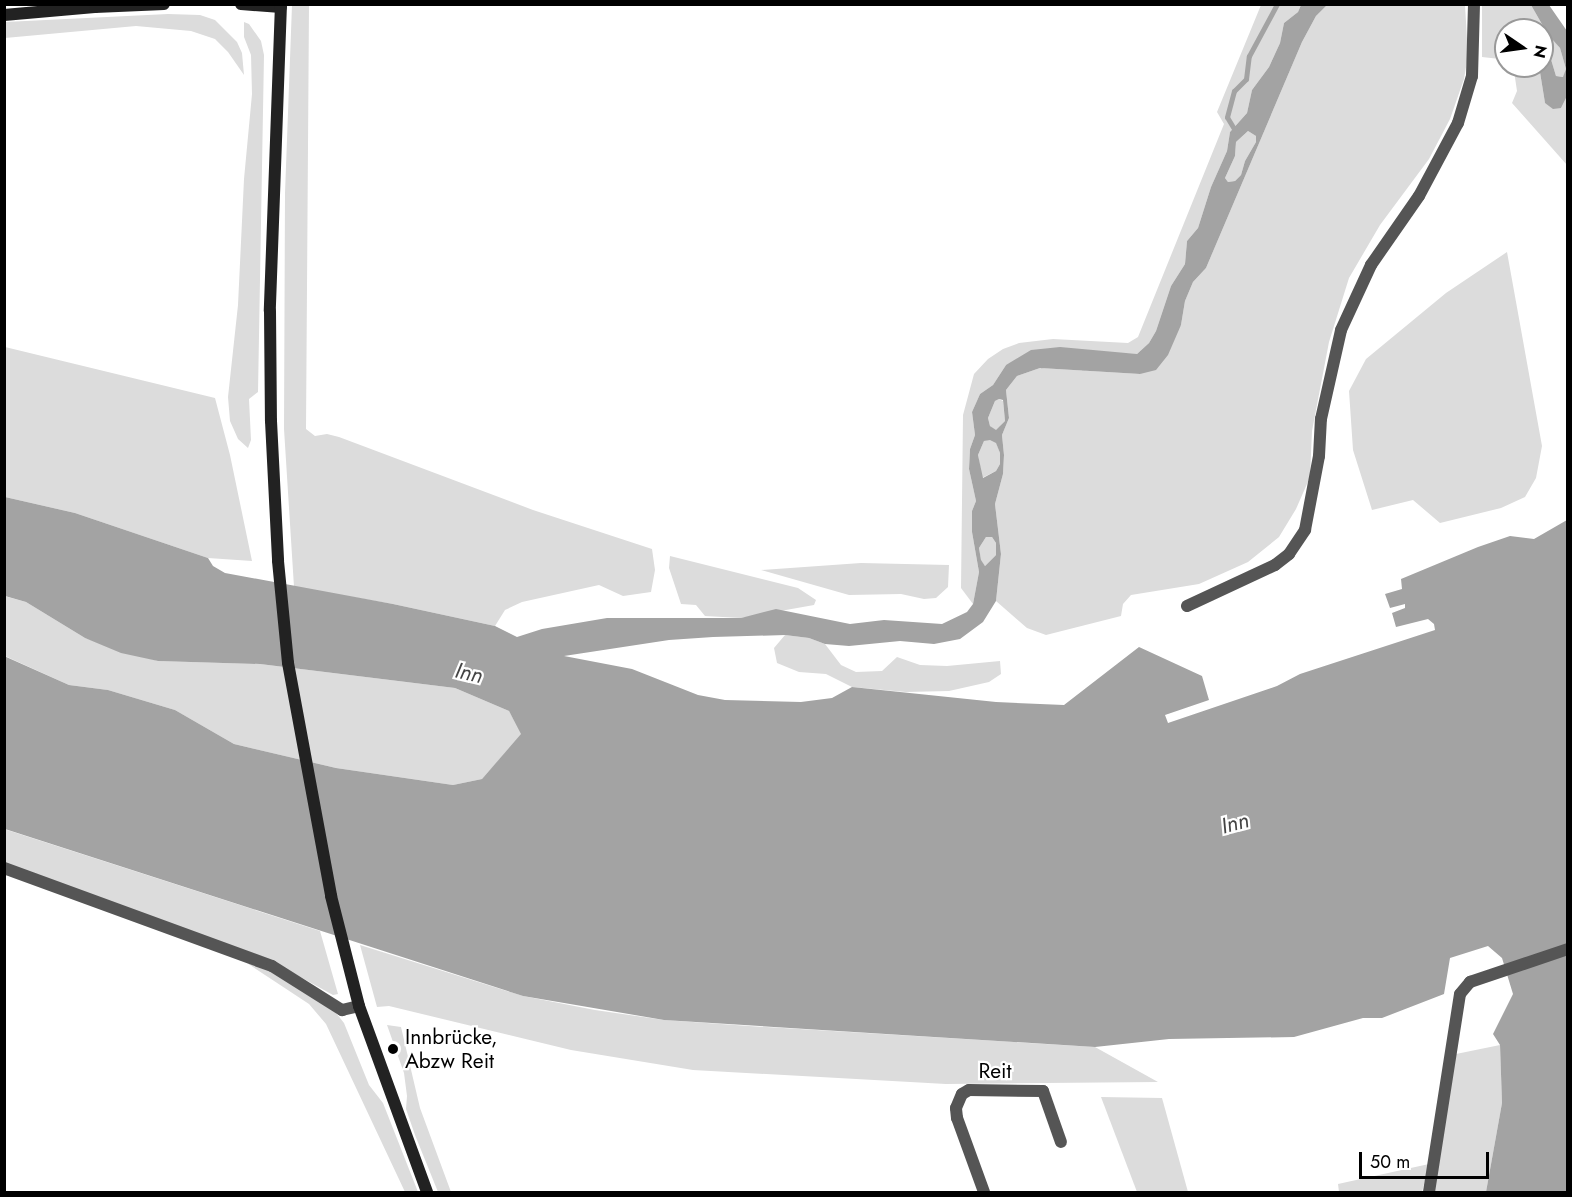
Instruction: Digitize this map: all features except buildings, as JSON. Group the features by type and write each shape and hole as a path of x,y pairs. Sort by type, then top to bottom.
{"street":[{"path":"4,15 164,4"},
{"path":"241,4 281,6 270,311 271,421 278,570 292,693 331,896 359,1006 427,1192"},
{"path":"1187,606 1275,565 1288,554 1305,530 1319,456 1321,419 1341,330 1371,265 1419,196 1458,123 1472,76 1474,4"},
{"path":"4,868 272,966 342,1010 359,1006"},
{"path":"1430,1192 1460,994 1470,982 1498,970 1568,949"},
{"name":"Reit","path":"984,1192 957,1118 956,1108 962,1094 969,1090 1043,1090 1061,1142"}],"shaded area":[{"path":"292,5 309,5 306,429 315,436 327,434 339,437 533,510 652,549 655,570 651,592 623,596 599,585 522,602 505,610 495,626 393,604 294,587 284,429 285,193"},
{"path":"1261,5 1301,5 1298,12 1284,23 1280,43 1269,67 1252,90 1247,113 1230,132 1227,151 1211,187 1198,228 1187,241 1185,264 1171,286 1156,331 1149,343 1137,354 1103,353 1006,365 993,385 980,394 972,412 975,435 970,449 969,469 976,501 972,511 972,532 979,572 973,604 961,588 963,415 974,374 988,359 1003,349 1019,343 1053,339 1128,343 1138,337 1224,124 1217,112"},
{"path":"1327,5 1465,5 1468,55 1464,79 1450,119 1429,159 1380,225 1349,278 1329,342 1312,431 1310,477 1296,509 1279,537 1248,562 1199,584 1131,595 1123,604 1121,616 1046,635 1027,628 996,601 1001,554 995,504 1003,474 1002,435 1009,418 1006,390 1017,376 1040,368 1140,374 1181,325 1185,301 1193,282 1206,268 1302,42 1316,16"},
{"path":"1482,5 1531,5 1538,18 1494,18 1494,58 1482,57"},
{"path":"168,14 200,15 215,20 237,42 242,53 244,75 228,52 215,39 191,31 136,26 5,38 5,22"},
{"path":"244,22 249,24 261,41 264,55 258,392 249,399 251,440 248,448 238,439 230,421 228,397 238,305 244,179 252,94 251,55 244,37"},
{"path":"1554,40 1560,48 1566,69 1564,77 1556,76"},
{"path":"1515,78 1541,78 1545,103 1561,108 1567,96 1567,165 1512,103 1517,91"},
{"path":"1248,131 1256,136 1256,142 1245,161 1241,175 1235,181 1228,182 1225,178 1235,156 1236,142"},
{"path":"1507,252 1542,446 1536,478 1525,497 1501,508 1440,523 1413,500 1372,510 1353,450 1349,391 1366,359 1446,293"},
{"path":"5,347 215,398 230,455 252,561 208,558 75,513 5,497"},
{"path":"999,399 1003,401 1005,421 996,431 990,426 988,418 995,401"},
{"path":"990,439 996,442 1000,453 1000,464 996,471 982,478 978,455 984,441"},
{"path":"986,537 992,537 996,543 996,555 985,566 981,561 979,548"},
{"path":"670,556 798,588 816,600 814,605 741,618 705,616 696,605 681,604 669,568"},
{"path":"861,563 949,565 948,587 936,598 924,599 901,594 849,595 761,570"},
{"path":"4,596 26,602 85,638 158,661 260,664 455,688 509,711 522,734 482,779 453,785 336,768 234,744 175,710 108,690 69,685 5,656"},
{"path":"785,635 809,638 825,644 841,665 856,672 882,671 897,657 920,665 947,666 1000,661 1001,674 989,682 949,691 906,692 852,687 826,674 799,672 777,663 774,648"},
{"path":"4,829 320,931 338,994 333,995 266,958 5,864"},
{"path":"360,945 523,996 595,1010 664,1020 1095,1047 1158,1082 946,1084 693,1070 571,1050 389,1006 377,1007"},
{"path":"247,963 278,973 329,1004 344,1023 369,1085 383,1103 418,1192 405,1192 326,1024 309,1004"},
{"path":"387,1025 401,1027 420,1108 451,1192 438,1192 415,1135 406,1109 404,1073"},
{"path":"1500,1045 1502,1103 1486,1192 1434,1192 1456,1054"},
{"path":"1101,1097 1162,1098 1188,1192 1137,1192"},
{"path":"1429,1164 1422,1192 1339,1192 1338,1184"}],"water":[{"name":"Inn","path":"1301,5 1327,5 1316,16 1302,42 1206,268 1193,282 1185,301 1181,325 1168,355 1156,370 1140,374 1040,368 1017,376 1006,390 1009,418 1002,435 1003,474 995,504 1001,554 996,601 983,622 960,639 934,644 900,641 849,646 825,644 809,638 785,635 713,637 669,640 564,656 632,669 698,695 725,700 801,702 832,698 852,687 996,702 1064,705 1139,647 1202,676 1209,700 1165,715 1168,723 1277,686 1300,674 1435,630 1434,624 1428,619 1396,627 1392,613 1405,608 1405,604 1390,608 1385,594 1402,589 1401,579 1478,547 1510,536 1534,539 1567,520 1567,1192 1486,1192 1502,1103 1500,1045 1493,1034 1513,994 1502,958 1488,946 1450,958 1444,994 1382,1018 1363,1018 1294,1037 1169,1039 1095,1047 664,1020 523,996 5,829 4,656 69,685 108,690 175,710 234,744 336,768 453,785 482,779 521,734 509,711 455,688 260,664 158,661 121,653 85,638 26,602 5,596 5,497 75,513 208,558 213,566 225,573 393,604 495,626 517,637 542,629 607,618 741,618 776,609 850,624 884,620 942,624 967,612 973,604 979,572 972,532 972,511 976,501 969,469 970,449 975,435 972,412 980,394 993,385 1006,365 1031,350 1060,347 1137,354 1149,343 1156,331 1171,286 1185,264 1187,241 1198,228 1211,187 1227,151 1230,132 1247,113 1252,90 1269,67 1280,43 1284,23 1298,12","holes":["1248,131 1256,136 1256,142 1245,161 1241,175 1235,181 1228,182 1225,178 1235,156 1236,142","1003,400 1005,421 996,430 990,426 988,418 995,401","990,440 996,443 1000,453 1000,464 996,471 983,478 978,455 984,441","986,537 992,537 996,543 996,555 985,566 981,560 979,548"]},
{"path":"1531,5 1549,5 1567,31 1567,96 1561,108 1553,109 1545,103 1541,78 1554,78 1554,69 1556,76 1563,77 1566,69 1560,48 1554,41 1554,18 1538,18"}],"waterway":[{"path":"1236,132 1227,117 1234,91 1246,79 1249,56 1277,4"}],"place":[{"name":"Innbrücke, Abzw Reit","path":"393,1049"}]}
